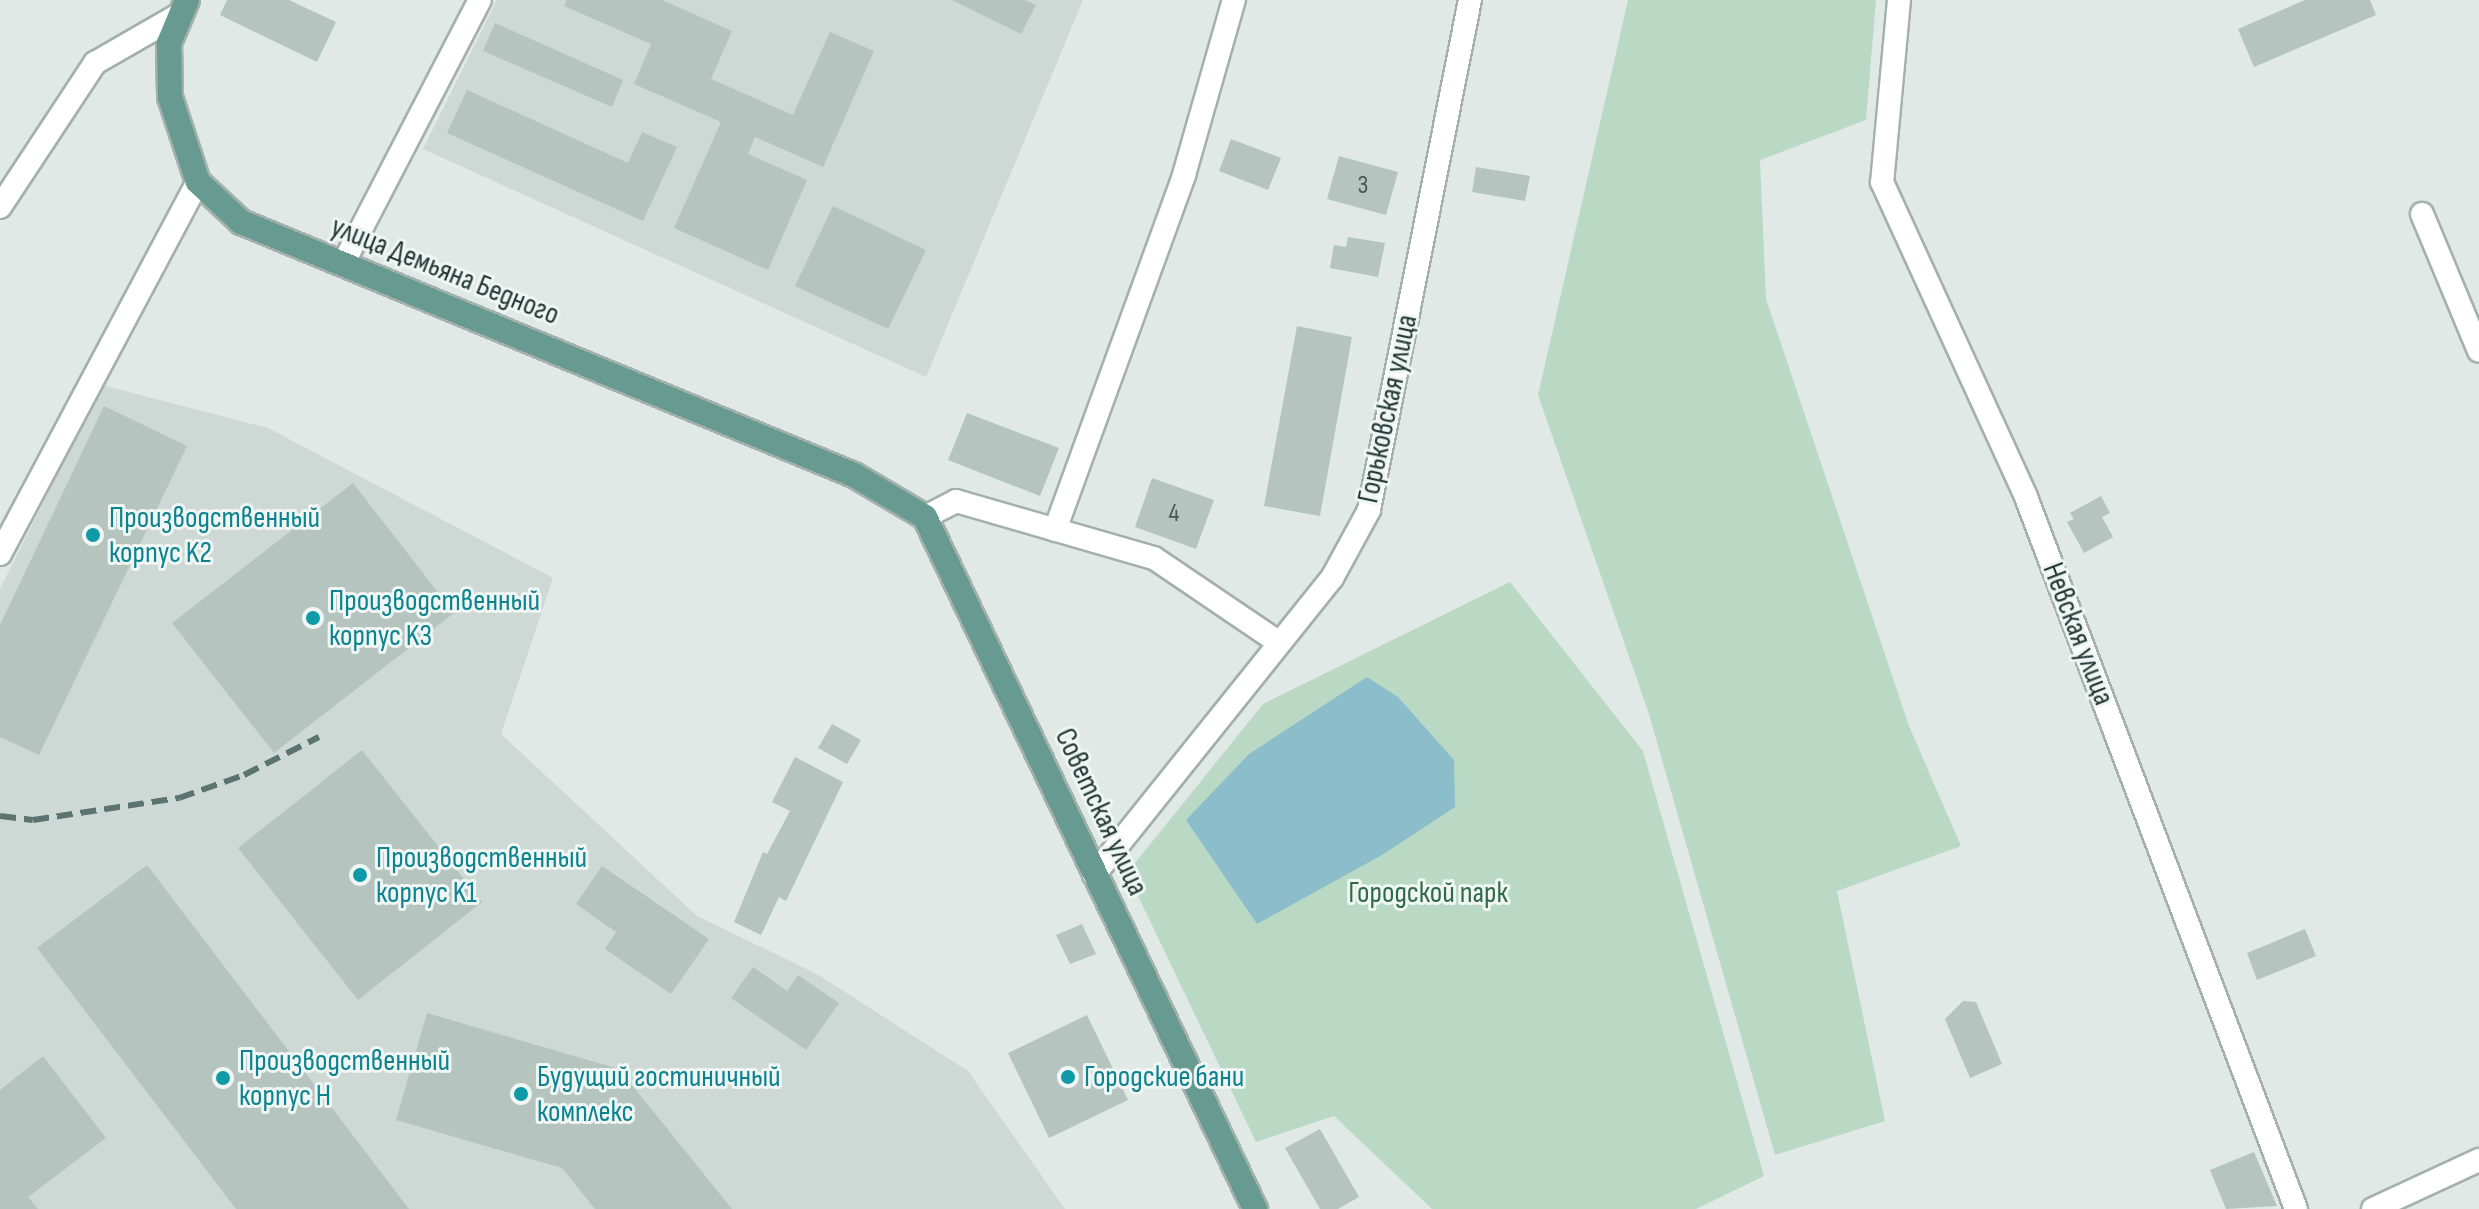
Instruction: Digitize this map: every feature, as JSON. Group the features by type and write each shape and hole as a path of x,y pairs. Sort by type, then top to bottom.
{"main road":[{"name":"улица Демьяна Бедного","path":"184,7 169,43 170,97 198,182 241,222 854,475 925,517"},
{"name":"Советская улица","path":"925,517 973,609 1094,875 1255,1209"}],"street":[{"path":"343,264 480,0"},
{"path":"1055,530 1184,175 1234,0"},
{"name":"Горьковская улица","path":"1094,875 1332,578 1369,510 1470,0"},
{"name":"Невская улица","path":"1899,0 1882,182 2026,497 2296,1209"},
{"path":"0,207 95,63 184,7"},
{"path":"0,554 198,182"},
{"path":"2422,214 2479,351"},
{"path":"925,517 956,501 1154,558 1278,642"},
{"path":"2373,1209 2479,1160"}],"shaded area":[{"path":"497,0 1083,0 926,377 423,149"},
{"path":"102,385 268,428 553,578 501,734 697,916 817,974 968,1071 1065,1209 0,1209 0,589"}],"green space":[{"path":"1628,0 1876,0 1866,120 1760,160 1766,299 1909,726 1961,846 1837,891 1885,1121 1775,1155 1648,711 1538,395"},
{"name":"Городской парк","path":"1510,582 1643,751 1764,1176 1696,1209 1432,1209 1334,1116 1256,1142 1127,873 1263,704"}],"water":[{"path":"1367,677 1398,697 1454,760 1455,807 1382,855 1257,924 1186,820 1249,754"}],"building":[{"path":"227,0 289,0 336,22 317,62 220,15"},
{"path":"567,0 662,0 732,31 711,79 793,115 830,32 874,51 823,167 755,137 748,154 807,180 768,270 674,228 721,122 634,84 651,44 564,6"},
{"path":"952,0 1025,0 1036,5 1021,34"},
{"path":"2305,0 2370,0 2376,15 2254,67 2238,29"},
{"path":"495,23 623,80 612,107 483,51"},
{"path":"467,90 628,163 642,132 677,147 643,221 447,133"},
{"path":"1231,139 1281,158 1268,190 1219,171"},
{"path":"1339,156 1398,172 1386,215 1327,199"},
{"path":"1476,167 1530,176 1525,201 1472,192"},
{"path":"833,206 926,250 888,329 795,286"},
{"path":"1348,237 1385,243 1378,277 1330,268 1334,245 1346,247"},
{"path":"1297,326 1352,337 1320,516 1264,506"},
{"name":"Производственный корпус K2","path":"104,406 187,446 39,755 0,737 0,625"},
{"path":"967,413 1059,448 1040,496 948,460"},
{"path":"1152,478 1214,500 1196,549 1135,527"},
{"name":"Производственный корпус K3","path":"353,483 454,613 274,753 172,623"},
{"path":"2101,496 2110,513 2102,517 2113,537 2084,553 2067,522 2074,519 2070,513"},
{"path":"832,724 861,740 847,764 818,748"},
{"name":"Производственный корпус K1","path":"362,750 482,902 358,1000 238,848"},
{"path":"795,757 843,782 786,901 779,897 761,935 734,922 763,852 767,854 790,811 772,802"},
{"name":"Производственный корпус H","path":"147,865 409,1209 236,1209 37,948"},
{"path":"602,866 709,939 671,994 605,949 616,932 576,904"},
{"path":"1082,924 1096,954 1070,964 1056,935"},
{"path":"2305,929 2316,956 2257,980 2247,953"},
{"path":"753,967 787,991 798,975 839,1003 806,1050 731,998"},
{"path":"1963,1001 1976,1002 2002,1064 1970,1078 1945,1019"},
{"name":"Будущий гостиничный комплекс","path":"427,1013 619,1069 732,1209 595,1209 562,1168 396,1120"},
{"name":"Городские бани","path":"1087,1015 1128,1100 1049,1138 1008,1053"},
{"path":"43,1056 106,1138 28,1197 38,1209 0,1209 0,1090"},
{"path":"1320,1129 1359,1197 1338,1209 1320,1209 1285,1148"},
{"path":"2254,1152 2277,1206 2226,1209 2210,1170"}],"railway":[{"path":"0,816 33,820 179,798 244,775 319,737"}],"place":[{"name":"Производственный корпус K2","path":"93,535"},
{"name":"Производственный корпус K3","path":"313,618"},
{"name":"Производственный корпус K1","path":"360,875"},
{"name":"Городские бани","path":"1068,1077"},
{"name":"Производственный корпус H","path":"223,1078"},
{"name":"Будущий гостиничный комплекс","path":"521,1094"}]}
